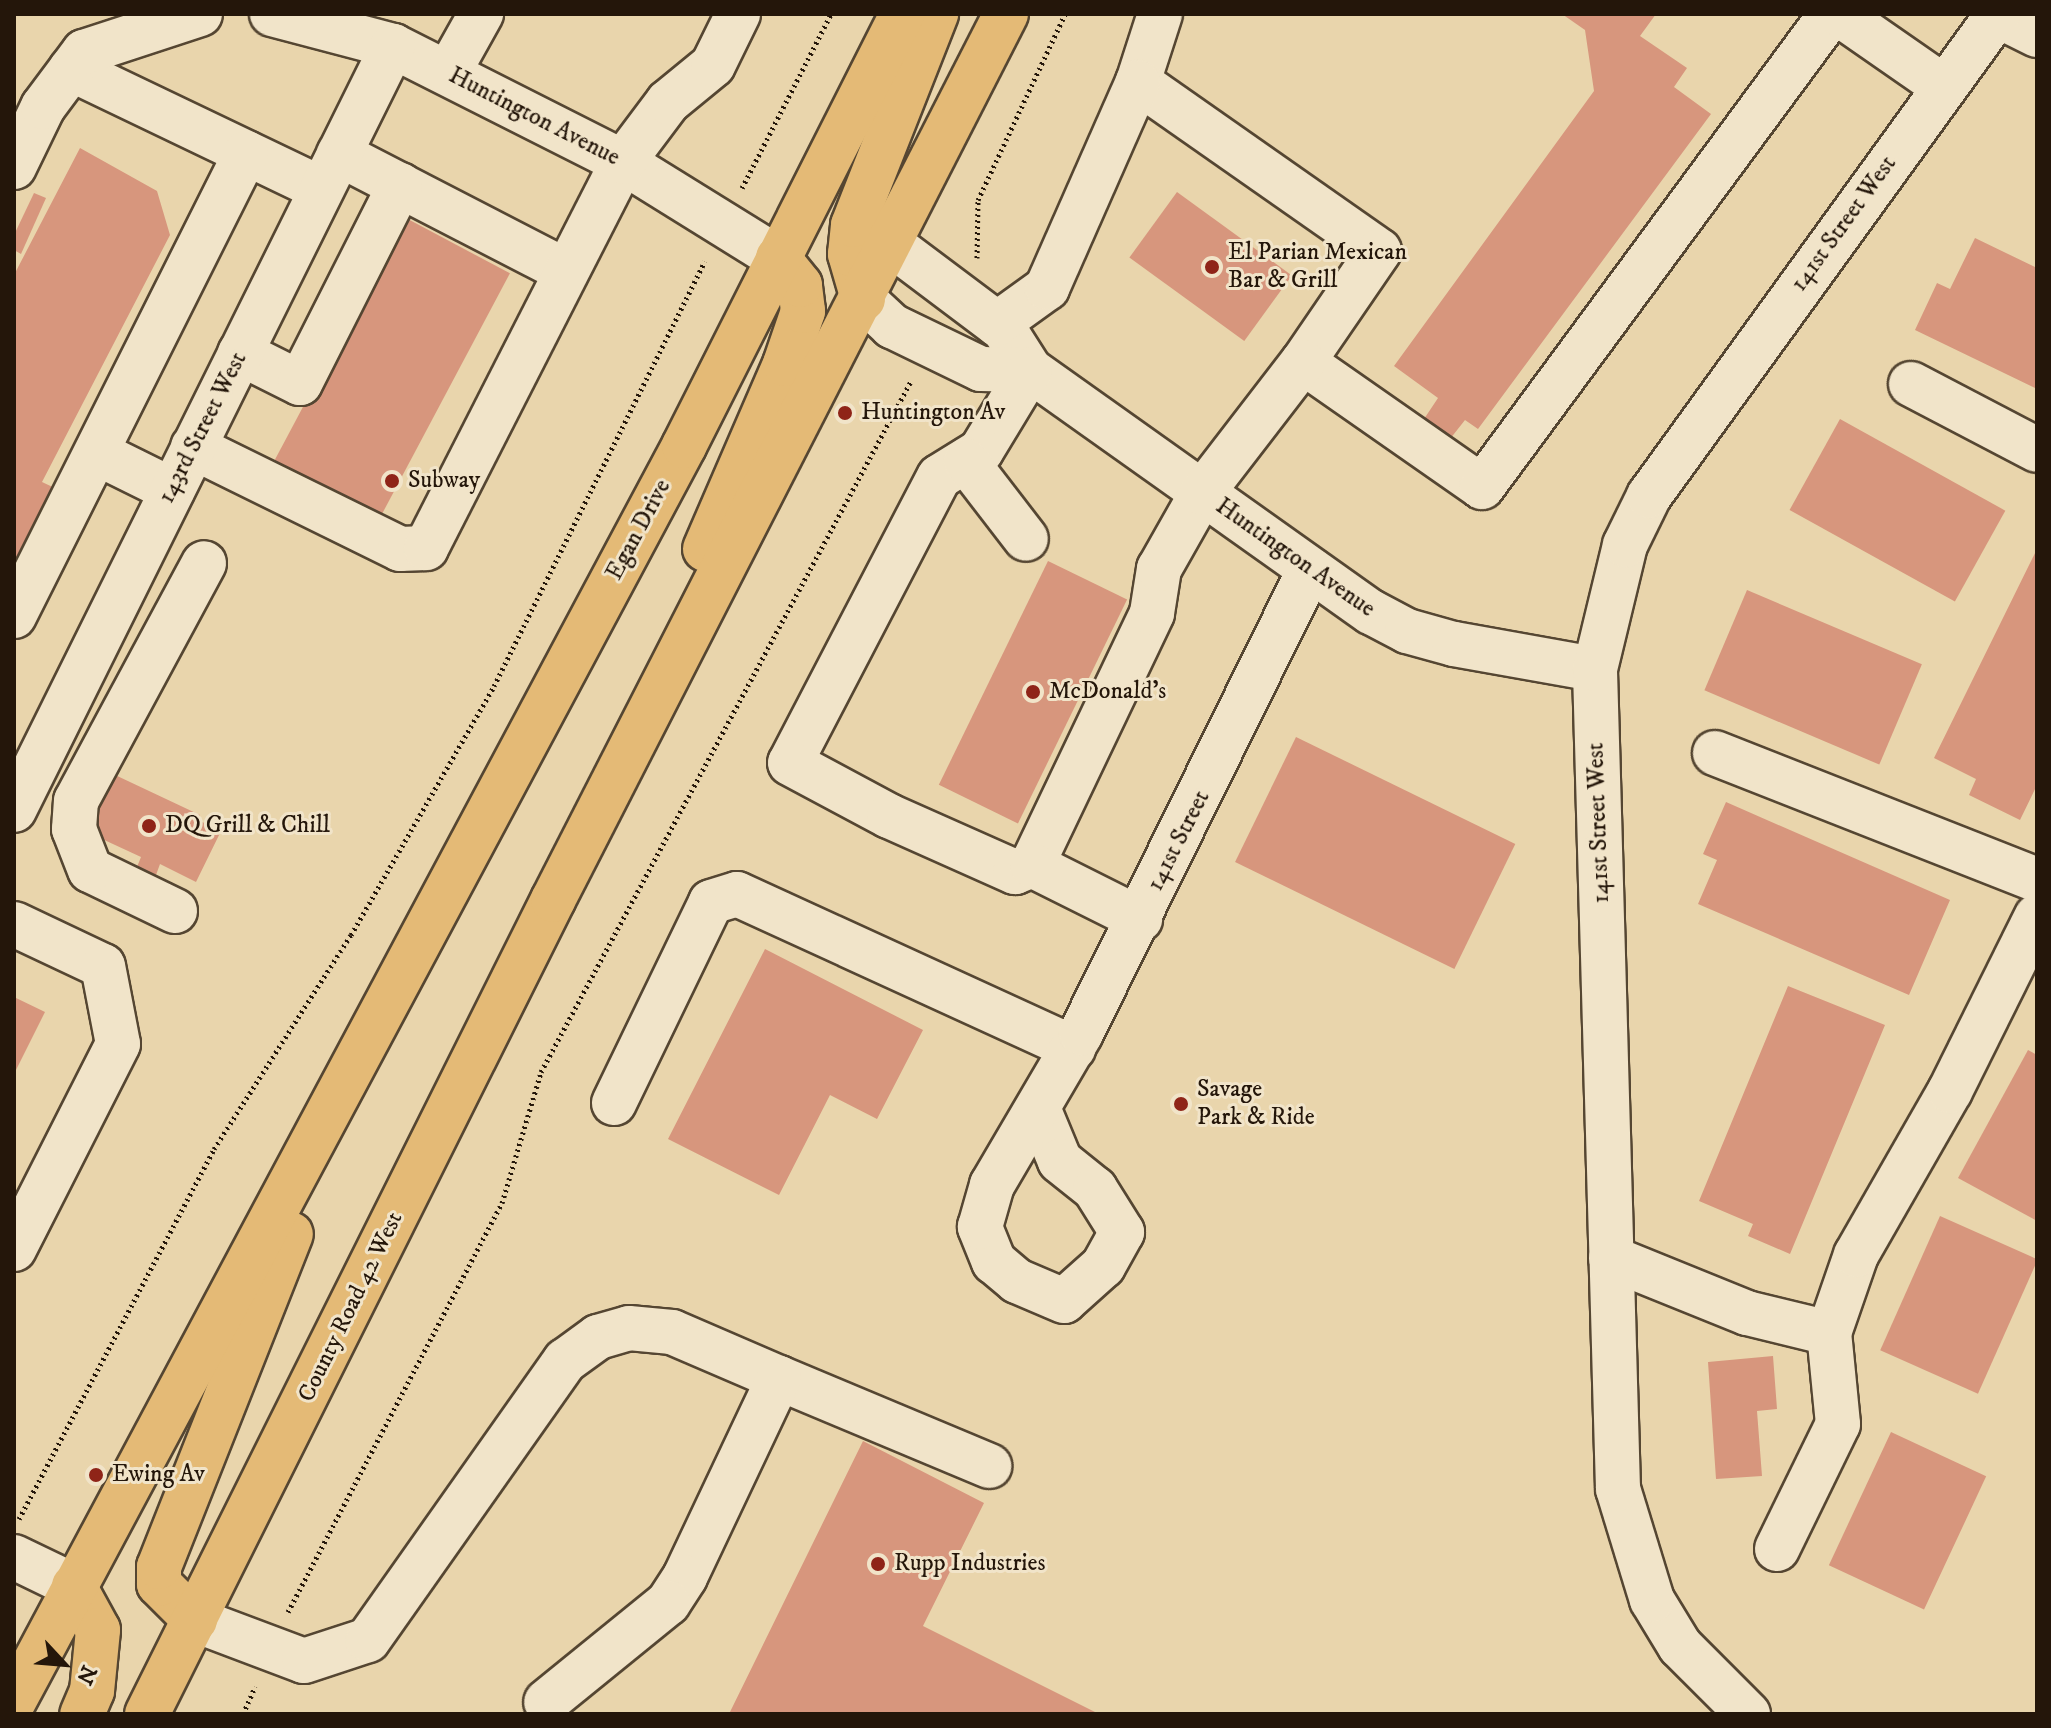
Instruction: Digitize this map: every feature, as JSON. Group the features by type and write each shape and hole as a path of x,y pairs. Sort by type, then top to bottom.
{"highway":[{"name":"Egan Drive","path":"368,1042 778,258 902,14"},
{"path":"863,299 850,254 853,225 936,14"},
{"path":"553,900 892,245 1006,14"},
{"path":"553,900 785,364 803,311 800,285 778,258"},
{"name":"County Road 42 West","path":"147,1714 553,900"},
{"path":"14,1701 368,1042"},
{"path":"195,1620 159,1584 159,1567 368,1042"},
{"path":"74,1586 98,1630 94,1680 82,1714"}],"street":[{"path":"14,167 43,107 84,52 200,14"},
{"name":"Huntington Avenue","path":"272,14 393,46 623,162 778,258"},
{"path":"448,73 481,14"},
{"path":"193,447 400,549 426,548 623,162 668,102 713,65 738,14"},
{"path":"997,324 1047,288 1138,82 1160,14"},
{"path":"1303,362 1482,487 1831,14"},
{"path":"1839,14 1944,87"},
{"path":"1997,15 2037,35"},
{"name":"141st Street West","path":"1748,1714 1680,1646 1652,1600 1618,1489 1595,669 1625,545 1649,496 1997,15"},
{"name":"143rd Street West","path":"17,795 393,46"},
{"path":"71,69 246,153 400,185 566,271"},
{"path":"1030,370 981,451 939,477 790,763 1015,872 1032,865 1152,613 1159,569 1202,493 1303,362 1379,251 1138,82"},
{"path":"14,616 246,153"},
{"path":"240,353 300,383 400,185"},
{"name":"Huntington Avenue","path":"892,245 997,324 1030,370 1310,569 1407,631 1595,669"},
{"path":"863,299 892,326 981,369 1030,370"},
{"path":"1911,384 2037,450"},
{"path":"97,453 172,490"},
{"path":"966,461 1026,539"},
{"path":"175,911 90,870 74,829 76,801 204,563"},
{"name":"141st Street","path":"1038,1108 1140,919 1310,569"},
{"path":"1715,753 2037,880"},
{"path":"1032,865 1140,919"},
{"path":"614,1103 711,902 737,894 1073,1048"},
{"path":"1777,1549 1838,1424 1829,1333 1856,1255 1950,1091 2037,916"},
{"path":"14,924 103,966 118,1044 14,1249"},
{"path":"1611,1258 1747,1313 1829,1333"},
{"path":"195,1620 304,1661 368,1640 565,1361 598,1337 629,1328 672,1332 989,1466"},
{"path":"546,1702 668,1603 685,1577 779,1378"},
{"path":"14,1557 74,1586"}],"path":[{"path":"14,1530 214,1149 351,935 494,686 831,14"},
{"path":"962,297 976,274 978,200 1065,14"},
{"path":"243,1714 272,1649 502,1203 541,1072 932,346"}],"building":[{"path":"1562,14 1656,14 1640,36 1687,68 1674,87 1711,114 1478,429 1465,420 1450,439 1424,419 1438,398 1394,366 1594,91 1585,30"},
{"path":"80,148 157,191 170,235 42,482 59,490 14,577 14,275"},
{"name":"El Parian Mexican Bar & Grill","path":"1177,192 1292,275 1244,341 1129,258"},
{"path":"34,193 46,198 21,254 14,250 14,235"},
{"path":"404,217 510,273 372,533 266,477"},
{"path":"1975,238 2037,268 2037,389 1915,330 1937,283 1950,289"},
{"path":"1840,419 2005,511 1955,602 1790,510"},
{"path":"2037,549 2037,785 2020,820 1969,795 1976,779 1934,758"},
{"name":"McDonald's","path":"1048,561 1127,600 1018,823 939,785"},
{"path":"1747,590 1922,664 1879,765 1704,690"},
{"path":"1296,737 1515,844 1454,969 1235,862"},
{"name":"DQ Grill & Chill","path":"113,774 200,815 198,820 221,831 196,882 160,864 156,875 137,867 141,857 87,832"},
{"path":"1726,802 1950,900 1909,995 1698,904 1717,860 1703,854"},
{"path":"765,949 923,1030 877,1119 830,1095 779,1195 668,1139"},
{"path":"1788,986 1885,1025 1790,1254 1748,1236 1753,1224 1699,1201"},
{"path":"14,997 45,1012 14,1074"},
{"path":"2028,1050 2037,1055 2037,1221 1958,1178"},
{"path":"1940,1216 2037,1259 1978,1394 1880,1350"},
{"path":"1773,1356 1777,1409 1757,1411 1762,1476 1716,1479 1708,1362"},
{"path":"1891,1432 1986,1476 1924,1610 1829,1565"},
{"name":"Rupp Industries","path":"863,1441 984,1503 923,1626 1099,1714 729,1714"}],"place":[{"name":"El Parian Mexican Bar & Grill","path":"1212,267"},
{"name":"Huntington Av","path":"845,413"},
{"name":"Subway","path":"392,481"},
{"name":"McDonald's","path":"1033,692"},
{"name":"DQ Grill & Chill","path":"149,826"},
{"name":"Savage Park & Ride","path":"1181,1104"},
{"name":"Ewing Av","path":"96,1475"},
{"name":"Rupp Industries","path":"878,1564"}]}
